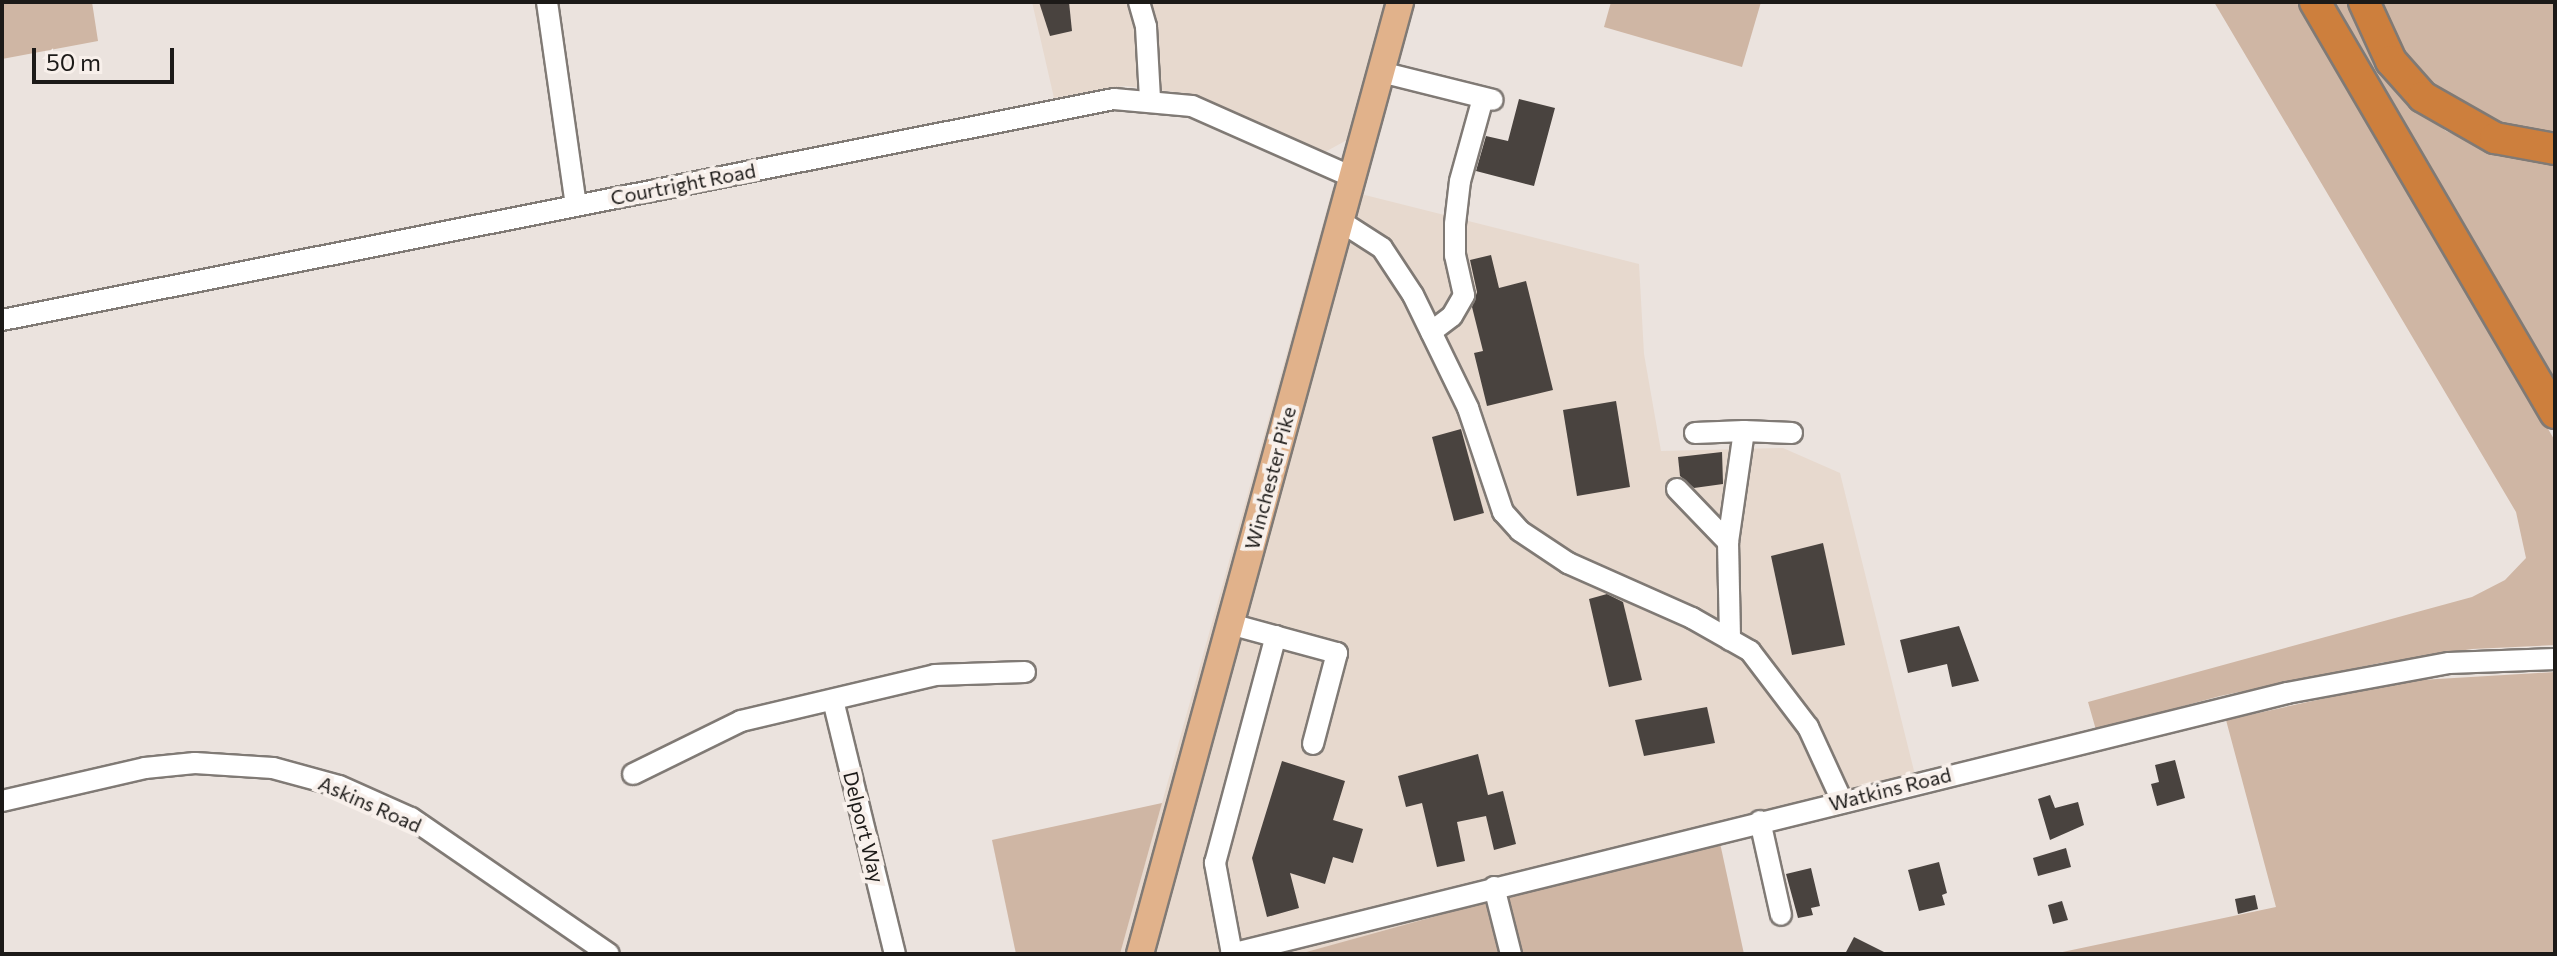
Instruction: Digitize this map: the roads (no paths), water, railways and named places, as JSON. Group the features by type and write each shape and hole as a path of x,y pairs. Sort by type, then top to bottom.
{"highway":[{"path":"2315,2 2555,413"},
{"path":"2364,2 2391,61 2423,97 2495,138 2555,149"}],"main road":[{"name":"Winchester Pike","path":"1140,954 1400,2"}],"street":[{"path":"547,2 576,205"},
{"path":"1139,2 1146,27 1150,99"},
{"path":"1381,72 1489,99 1460,181 1455,255 1464,295 1452,316 1431,332"},
{"name":"Courtright Road","path":"2,320 1082,103 1150,99 1192,106 1352,177"},
{"path":"1340,221 1382,248 1431,332 1468,408 1503,512 1520,531 1568,563 1628,587 1750,651 1777,682 1814,740 1842,801"},
{"path":"1730,640 1728,542 1744,431"},
{"path":"1695,433 1792,433"},
{"path":"1677,489 1728,542"},
{"path":"1230,624 1337,653 1313,744"},
{"path":"1232,954 1215,863 1276,636"},
{"name":"Watkins Road","path":"1232,954 1760,821 2368,676 2477,660 2555,659"},
{"path":"633,774 741,721 960,670 1025,672"},
{"name":"Delport Way","path":"833,700 895,954"},
{"name":"Askins Road","path":"2,801 145,768 195,763 273,768 339,786 411,818 609,954"},
{"path":"1760,821 1781,915"},
{"path":"1494,887 1511,954"}]}
